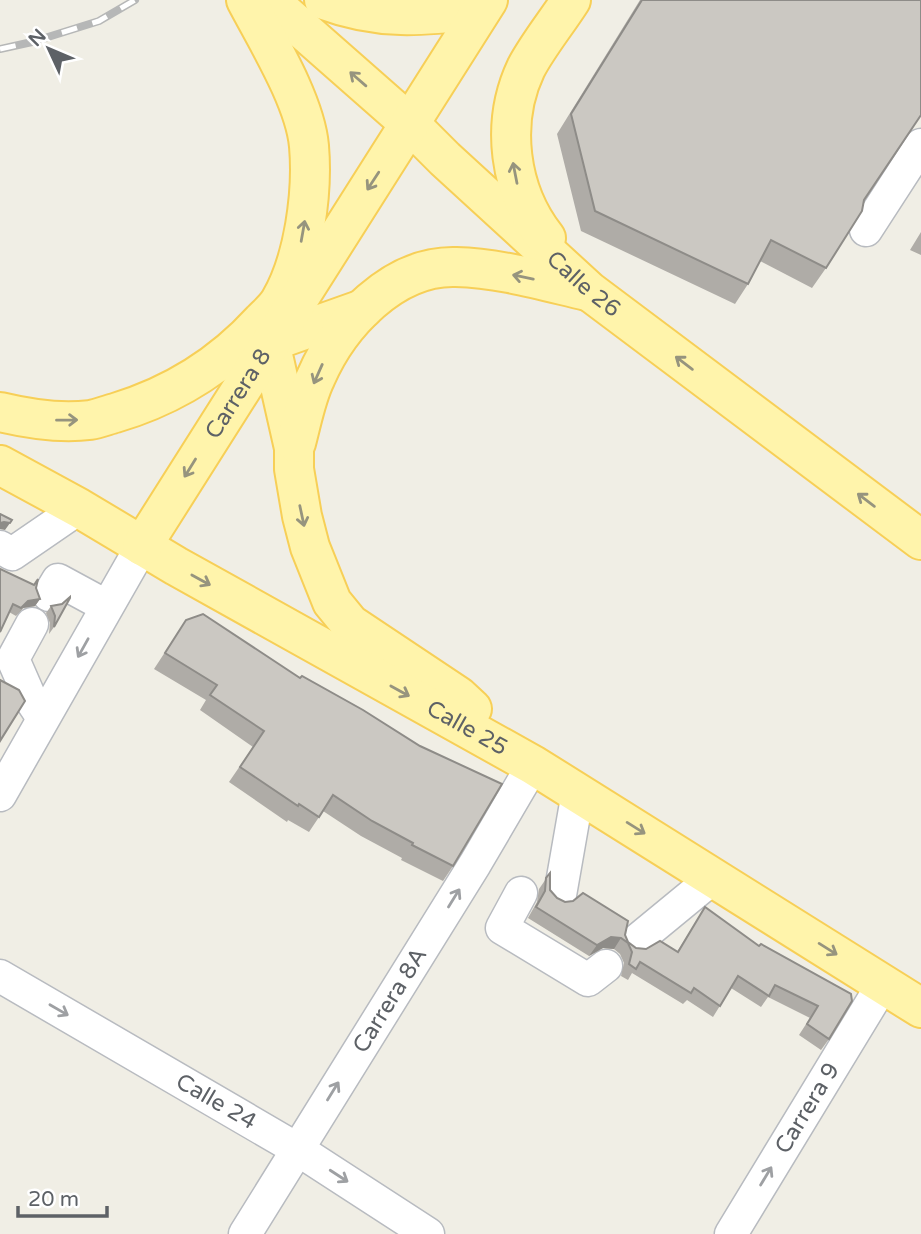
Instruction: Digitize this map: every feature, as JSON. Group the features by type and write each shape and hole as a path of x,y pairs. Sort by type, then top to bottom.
{"main road":[{"path":"0,412 35,421 91,420 142,405 193,380 242,343 279,302 300,248 309,197 309,144 296,99 246,0"},
{"name":"Calle 26","path":"269,0 410,124 444,159 589,291 921,540"},
{"path":"324,0 376,15 427,15 484,5"},
{"path":"571,0 527,68 514,106 511,144 517,184 534,223 589,291"},
{"name":"Carrera 8","path":"142,547 484,5"},
{"path":"294,449 314,380 326,354 342,331 363,309 398,282 452,266 502,272 589,291"},
{"path":"363,309 270,342 294,449 294,469 302,516 317,567 332,603 350,624 458,696 533,765"},
{"name":"Calle 25","path":"0,465 533,765 921,1008"}],"street":[{"path":"866,230 921,145"},
{"path":"79,508 6,551 53,587 106,606"},
{"name":"Carrera 8","path":"0,795 142,547"},
{"path":"32,624 13,659 31,700 43,718"},
{"name":"Carrera 8A","path":"245,1234 475,864 533,765"},
{"path":"578,792 537,896 502,928 588,980 606,966"},
{"path":"475,864 537,896"},
{"path":"635,942 714,877"},
{"name":"Calle 24","path":"0,976 297,1149 428,1234"},
{"name":"Carrera 9","path":"731,1234 883,984"}],"building":[{"path":"642,0 921,0 921,115 864,200 862,211 826,268 771,240 748,284 595,211 571,114"},
{"path":"0,514 12,520 10,523 0,523"},
{"path":"0,569 34,585 38,579 36,588 40,599 28,601 21,608 13,604 0,632"},
{"path":"70,597 54,627 55,616 51,606 62,604"},
{"path":"203,614 300,678 302,676 363,710 420,746 502,784 453,866 412,845 413,843 372,821 333,795 319,817 240,767 264,731 210,695 217,685 165,653 186,620"},
{"path":"0,680 19,690 25,701 0,741"},
{"path":"550,873 550,890 557,898 565,902 573,901 583,893 628,921 625,935 628,942 636,948 646,949 660,941 678,952 705,907 759,946 761,944 851,994 852,1001 829,1039 807,1024 818,1006 775,985 769,996 738,976 720,1006 694,988 691,993 640,962 636,969 629,964 632,952 628,943 621,938 611,937 597,945 536,907 545,891 546,878"}],"railway":[{"path":"0,49 99,21 135,0"}]}
